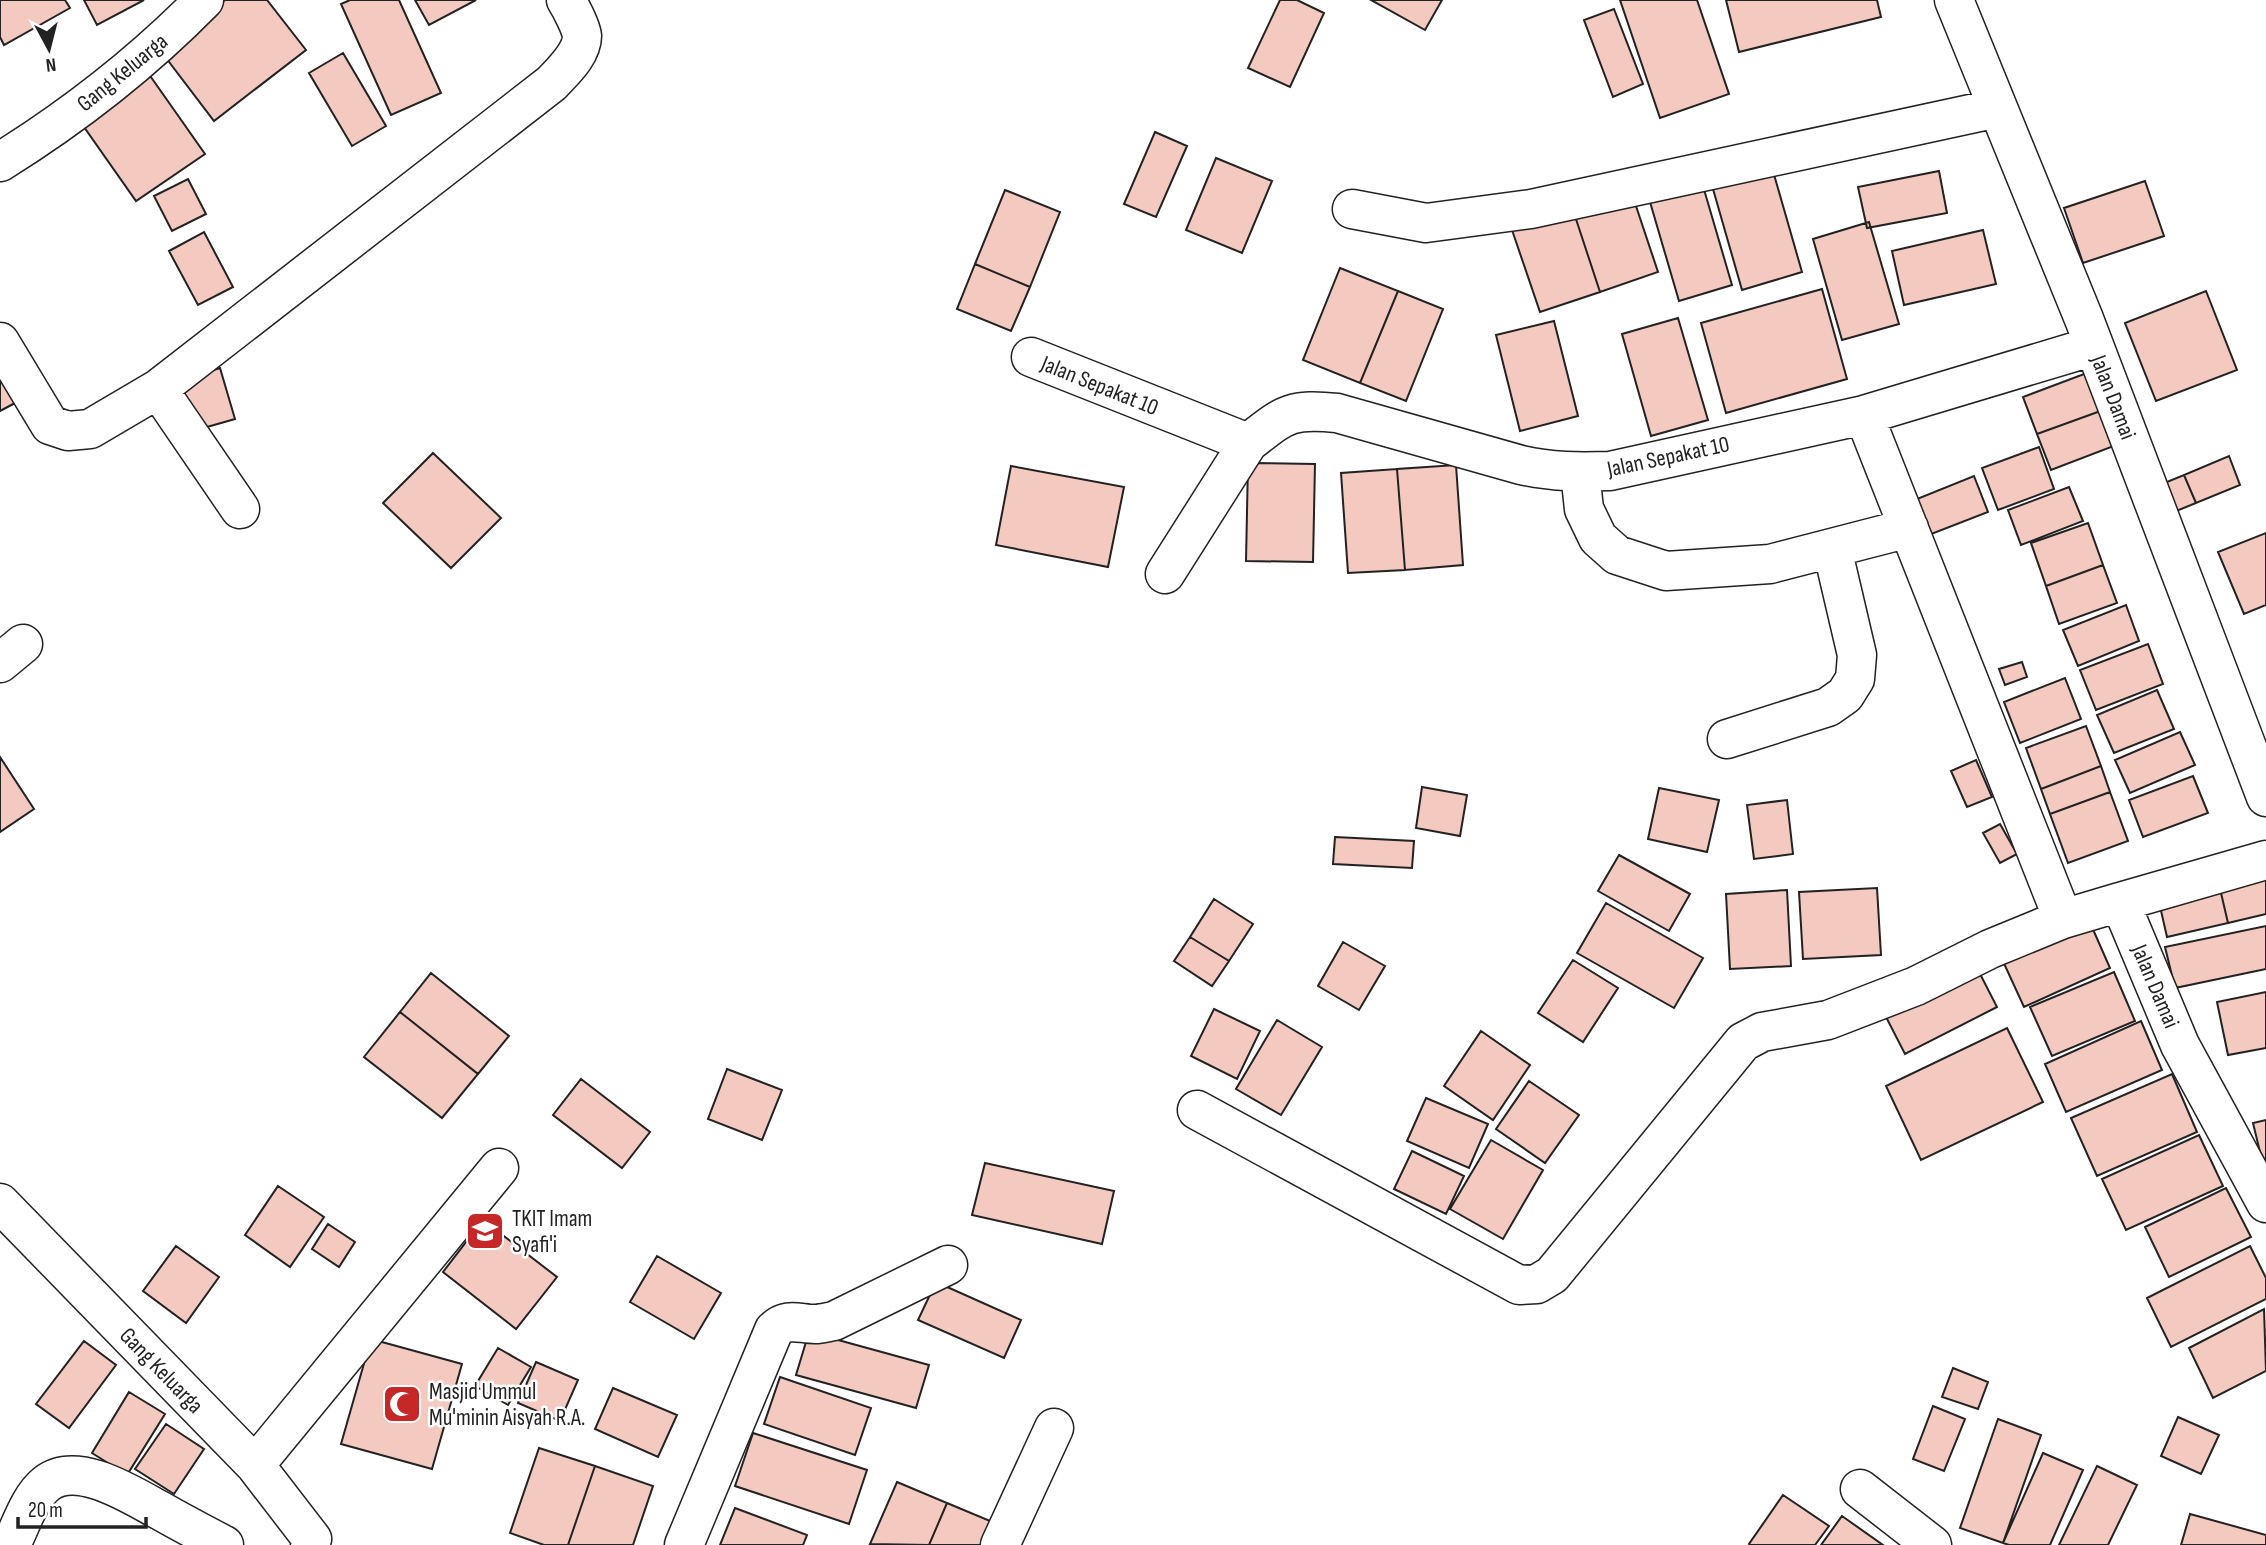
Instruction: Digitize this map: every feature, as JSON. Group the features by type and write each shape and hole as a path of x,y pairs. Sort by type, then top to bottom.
{"street":[{"name":"Gang Keluarga","path":"0,162 107,88 184,21 204,0"},
{"path":"0,342 50,425 68,431 90,429 158,389 552,83 576,55 582,36 566,0"},
{"name":"Jalan Damai","path":"1954,0 2094,346 2266,797"},
{"path":"1352,209 1426,223 1531,209 1998,108"},
{"name":"Jalan Sepakat 10","path":"1164,574 1248,443 1282,416 1308,410 1337,413 1521,466 1549,471 1610,471 1864,415 2094,346"},
{"name":"Jalan Sepakat 10","path":"1031,357 1248,443"},
{"path":"158,389 240,509"},
{"path":"1864,415 2063,919"},
{"path":"1580,472 1584,509 1598,538 1617,555 1666,571 1770,564 1909,528"},
{"path":"1727,738 1828,707 1846,695 1855,679 1857,656 1832,548"},
{"path":"1197,1110 1519,1285 1537,1284 1552,1275 1743,1042 1762,1032 1828,1020 1916,986 1990,949 2063,919 2266,860"},
{"name":"Jalan Damai","path":"2120,902 2180,1045 2266,1203"},
{"path":"255,1465 499,1168"},
{"name":"Gang Keluarga","path":"0,1203 255,1465 314,1543"},
{"path":"684,1545 774,1330 788,1321 813,1324 834,1321 948,1265"},
{"path":"1000,1545 1055,1428"},
{"path":"11,1545 36,1495 47,1483 62,1475 89,1478 114,1486 224,1545"},
{"path":"1860,1489 1932,1545"}],"building":[{"path":"0,0 65,0 70,8 4,45 0,37"},
{"path":"84,0 144,0 97,25"},
{"path":"225,0 267,0 306,50 214,121 160,50"},
{"path":"350,0 399,0 441,93 391,115 341,4"},
{"path":"415,0 476,0 429,25"},
{"path":"1280,0 1297,0 1324,13 1290,87 1248,68"},
{"path":"1371,0 1442,0 1425,30"},
{"path":"1620,0 1697,0 1729,94 1660,118"},
{"path":"1726,0 1877,0 1881,17 1739,52"},
{"path":"1614,9 1643,84 1613,97 1584,20"},
{"path":"343,53 386,126 352,146 309,73"},
{"path":"146,70 205,154 136,201 77,117"},
{"path":"1155,132 1187,146 1156,217 1124,204"},
{"path":"1216,158 1272,181 1242,253 1186,230"},
{"path":"1771,164 1802,272 1742,290 1711,182"},
{"path":"1939,171 1947,213 1867,228 1858,187"},
{"path":"188,179 206,214 172,231 154,196"},
{"path":"2145,181 2164,236 2083,263 2064,208"},
{"path":"1703,186 1732,285 1679,301 1650,202"},
{"path":"1005,190 1060,212 1030,287 975,264"},
{"path":"1631,191 1658,272 1600,292 1573,210"},
{"path":"1573,210 1600,292 1540,312 1512,230"},
{"path":"1869,222 1899,324 1842,340 1813,239"},
{"path":"1983,230 1996,284 1904,305 1892,251"},
{"path":"204,232 233,287 198,305 169,251"},
{"path":"975,264 1030,287 1011,331 957,309"},
{"path":"1340,268 1398,291 1360,383 1303,360"},
{"path":"1822,289 1847,379 1726,413 1701,323"},
{"path":"1398,291 1443,309 1406,401 1360,383"},
{"path":"2206,291 2237,370 2156,401 2125,323"},
{"path":"1678,318 1708,420 1651,436 1622,334"},
{"path":"1554,321 1578,416 1520,431 1496,335"},
{"path":"220,368 235,419 193,431 178,381"},
{"path":"0,371 17,402 0,411"},
{"path":"2092,371 2106,409 2037,434 2023,397"},
{"path":"2106,409 2119,444 2051,470 2037,434"},
{"path":"2039,447 2054,489 1998,510 1982,468"},
{"path":"433,453 501,518 451,568 383,503"},
{"path":"2229,456 2240,485 2196,503 2184,475"},
{"path":"1248,463 1315,464 1313,562 1246,561"},
{"path":"1456,465 1463,565 1405,570 1397,469"},
{"path":"1011,466 1124,487 1108,567 996,545"},
{"path":"1397,469 1405,570 1348,573 1341,473"},
{"path":"2184,475 2196,503 2164,516 2152,488"},
{"path":"1974,476 1988,512 1921,538 1907,503"},
{"path":"2069,487 2083,521 2021,545 2008,510"},
{"path":"2088,523 2103,565 2046,586 2031,543"},
{"path":"2266,533 2266,605 2244,614 2218,552"},
{"path":"2103,565 2117,603 2059,624 2046,586"},
{"path":"2126,605 2139,641 2078,666 2063,630"},
{"path":"2148,644 2163,684 2096,710 2080,670"},
{"path":"2022,662 2027,677 2005,685 1999,669"},
{"path":"2065,678 2081,719 2020,743 2004,702"},
{"path":"2157,690 2174,729 2114,753 2097,715"},
{"path":"2086,726 2101,766 2041,789 2026,748"},
{"path":"2180,732 2195,765 2130,793 2115,760"},
{"path":"0,757 34,809 0,832"},
{"path":"1976,760 1992,797 1967,807 1951,771"},
{"path":"2101,766 2110,792 2050,814 2041,789"},
{"path":"2193,776 2208,813 2143,837 2129,800"},
{"path":"1422,787 1467,795 1460,836 1416,828"},
{"path":"1659,788 1719,800 1707,852 1648,839"},
{"path":"2110,792 2128,841 2068,863 2050,814"},
{"path":"1787,800 1793,854 1754,859 1747,805"},
{"path":"2000,824 2017,854 2000,863 1983,833"},
{"path":"1335,837 1414,841 1412,868 1333,864"},
{"path":"1619,855 1690,894 1669,931 1598,891"},
{"path":"2266,868 2266,914 2228,923 2218,880"},
{"path":"2218,880 2228,923 2167,937 2157,893"},
{"path":"1877,888 1881,955 1803,959 1799,892"},
{"path":"1787,890 1791,966 1730,969 1726,894"},
{"path":"1214,899 1253,924 1229,961 1190,937"},
{"path":"1606,903 1703,958 1674,1008 1577,953"},
{"path":"2088,918 2110,968 2024,1007 2001,957"},
{"path":"2266,926 2266,969 2175,988 2165,947"},
{"path":"1190,937 1229,961 1212,986 1174,961"},
{"path":"1343,942 1385,966 1359,1010 1318,986"},
{"path":"1573,960 1618,988 1583,1042 1538,1013"},
{"path":"1976,966 1997,1007 1905,1054 1884,1013"},
{"path":"2114,972 2135,1021 2052,1056 2030,1007"},
{"path":"431,973 509,1036 478,1074 400,1012"},
{"path":"2266,992 2266,1048 2228,1055 2217,1002"},
{"path":"1214,1009 1260,1031 1237,1079 1191,1056"},
{"path":"400,1012 478,1074 442,1118 364,1057"},
{"path":"1277,1020 1322,1047 1281,1115 1236,1089"},
{"path":"2141,1021 2162,1070 2066,1112 2045,1064"},
{"path":"2007,1028 2043,1102 1921,1160 1886,1086"},
{"path":"1481,1031 1530,1065 1493,1120 1444,1086"},
{"path":"727,1069 782,1090 762,1140 708,1119"},
{"path":"2172,1074 2197,1132 2097,1176 2071,1118"},
{"path":"581,1079 650,1132 622,1168 553,1115"},
{"path":"1529,1081 1579,1115 1545,1163 1496,1129"},
{"path":"1426,1098 1488,1124 1469,1168 1407,1141"},
{"path":"2266,1120 2266,1177 2253,1123"},
{"path":"2199,1135 2223,1186 2126,1230 2102,1179"},
{"path":"1491,1140 1543,1170 1503,1239 1450,1209"},
{"path":"1412,1151 1464,1176 1446,1214 1394,1189"},
{"path":"985,1163 1114,1191 1102,1244 972,1215"},
{"path":"278,1186 324,1217 290,1267 245,1235"},
{"path":"2226,1188 2251,1237 2169,1277 2145,1227"},
{"path":"483,1220 557,1277 516,1329 443,1272"},
{"path":"328,1224 355,1242 339,1267 312,1249"},
{"path":"176,1246 219,1277 186,1323 143,1291"},
{"path":"2250,1246 2266,1278 2266,1299 2171,1347 2147,1298"},
{"path":"657,1256 721,1293 694,1339 630,1302"},
{"path":"936,1282 1021,1320 1004,1358 918,1320"},
{"path":"2264,1309 2266,1371 2213,1398 2189,1348"},
{"path":"809,1332 929,1365 916,1408 796,1375"},
{"name":"Masjid Ummul Mu'minin Aisyah R.A.","path":"371,1339 462,1364 432,1469 341,1444"},
{"path":"84,1341 116,1365 69,1428 36,1404"},
{"path":"498,1348 531,1367 508,1405 475,1386"},
{"path":"536,1362 578,1380 560,1421 518,1403"},
{"path":"1953,1368 1988,1382 1978,1409 1942,1397"},
{"path":"780,1377 871,1408 855,1455 764,1424"},
{"path":"613,1388 677,1415 658,1457 595,1429"},
{"path":"129,1392 165,1414 127,1475 92,1453"},
{"path":"1933,1406 1965,1419 1944,1471 1913,1459"},
{"path":"2178,1417 2219,1435 2201,1474 2161,1456"},
{"path":"1998,1419 2041,1435 2003,1543 1960,1528"},
{"path":"166,1424 204,1449 174,1494 135,1469"},
{"path":"753,1433 867,1470 849,1524 735,1486"},
{"path":"539,1448 595,1466 568,1545 544,1545 510,1533"},
{"path":"2043,1453 2083,1470 2050,1545 2003,1543"},
{"path":"595,1466 653,1486 633,1545 568,1545"},
{"path":"2097,1466 2137,1485 2108,1545 2059,1545"},
{"path":"897,1482 947,1503 929,1545 870,1544"},
{"path":"1783,1495 1829,1526 1815,1545 1750,1545 1749,1544"},
{"path":"947,1503 1002,1526 994,1545 929,1545"},
{"path":"735,1508 807,1535 803,1545 720,1545"},
{"path":"2190,1514 2266,1535 2266,1545 2181,1545"},
{"path":"1842,1516 1883,1545 1821,1545"}],"place":[{"name":"TKIT Imam Syafi'i","path":"485,1231"},
{"name":"Masjid Ummul Mu'minin Aisyah R.A.","path":"402,1404"}]}
